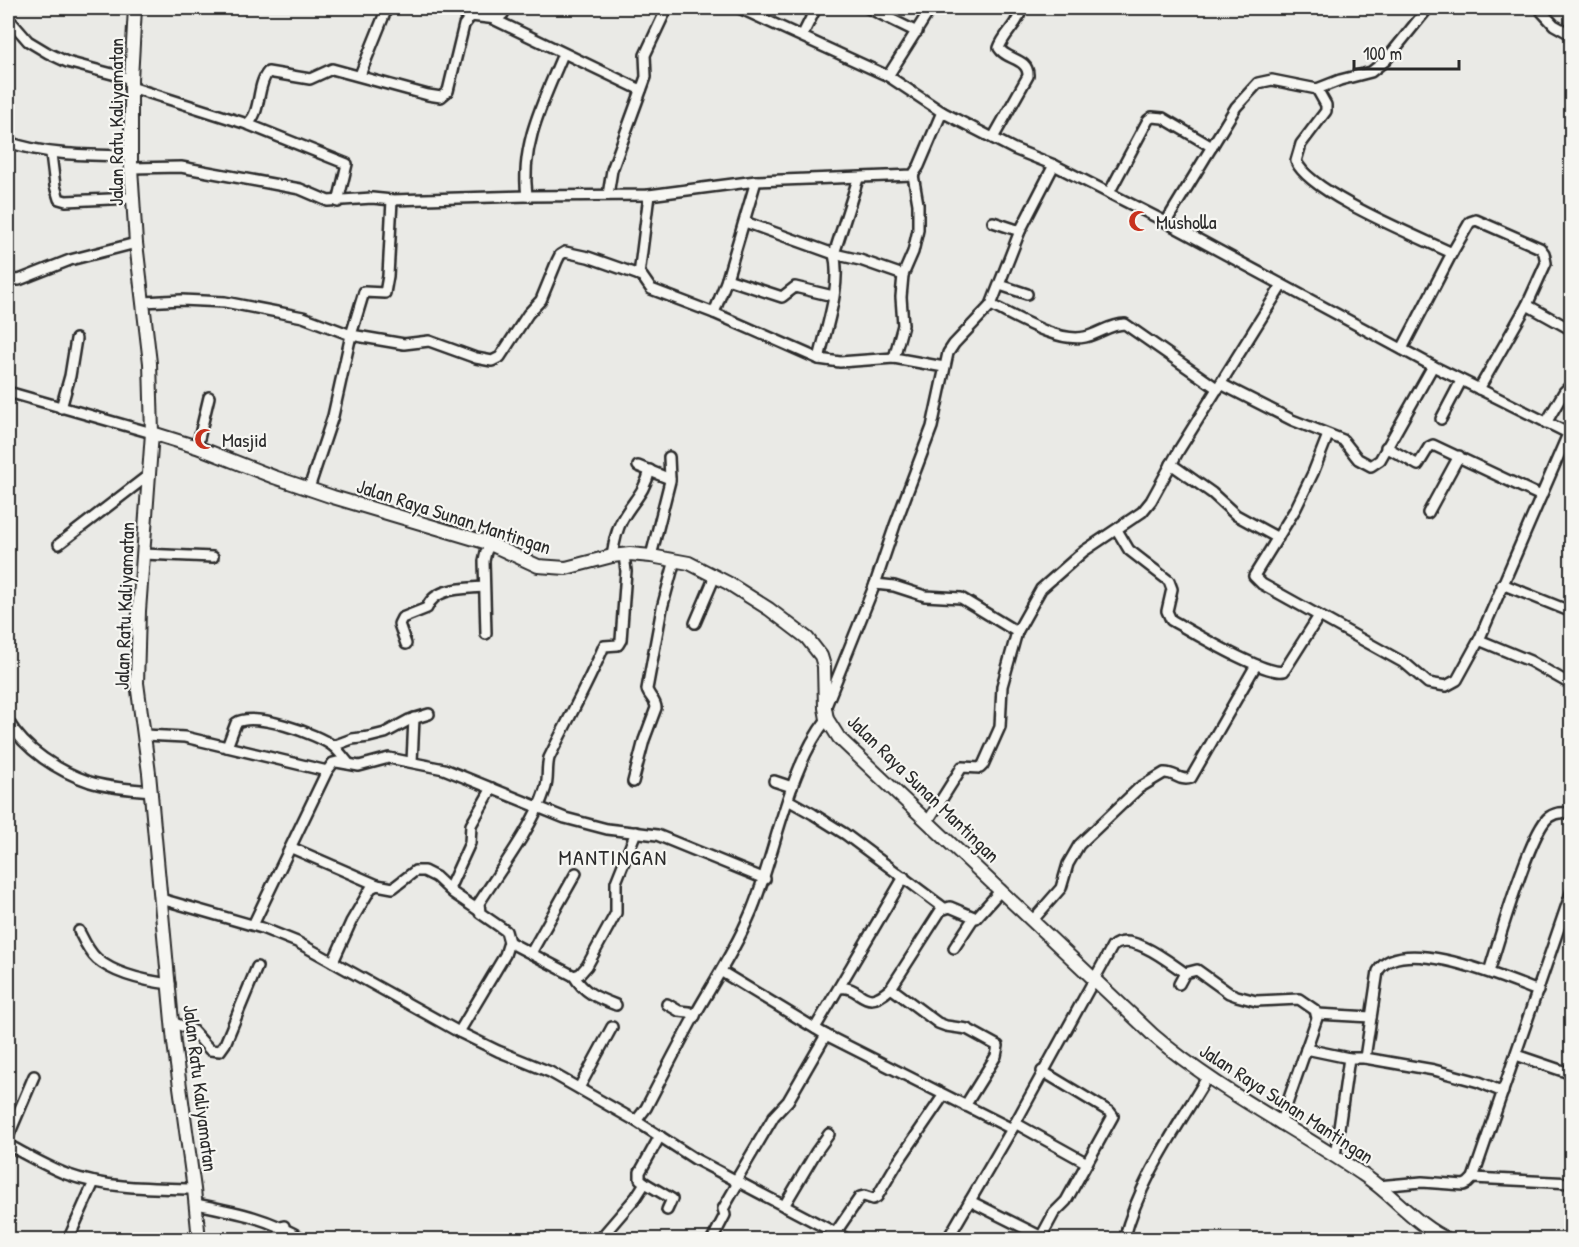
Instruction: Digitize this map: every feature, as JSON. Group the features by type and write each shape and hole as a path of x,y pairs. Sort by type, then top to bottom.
{"main road":[{"name":"Jalan Ratu Kaliyamatan","path":"135,8 131,83 131,162 136,243 150,363 152,433 137,683 151,791 172,1022 199,1239"},
{"name":"Jalan Raya Sunan Mantingan","path":"152,433 309,488 473,538 538,566 577,567 618,556 651,556 689,563 769,609 807,638 821,656 824,666 826,714 839,738 1153,1035 1208,1076 1280,1124 1335,1156 1378,1186 1420,1223 1449,1239"}],"street":[{"path":"360,75 387,8"},
{"path":"493,20 501,17 506,8"},
{"path":"608,195 612,170 646,77 645,55 667,8"},
{"path":"739,8 888,76 942,112 1166,222 1461,381 1570,434 1479,640 1457,680 1452,684 1440,686 1428,683 1406,664 1262,584 1254,576 1309,482 1328,435"},
{"path":"802,36 816,8"},
{"path":"867,8 888,12 917,32"},
{"path":"888,76 931,8"},
{"path":"993,138 1028,76 1028,68 1023,63 1004,54 999,48 1005,35 1020,16 1021,8"},
{"path":"1166,222 1236,107 1258,83 1272,80 1317,89 1371,72 1380,66 1428,8"},
{"path":"1543,8 1545,18 1572,35"},
{"path":"247,124 254,117 268,72 310,79 332,69 441,97 448,91 466,21 471,16 493,20 641,90"},
{"path":"8,18 28,41 67,62 247,124 347,164 338,202"},
{"path":"527,196 524,177 527,150 538,113 563,54"},
{"path":"1317,89 1326,105 1326,111 1298,150 1296,161 1303,172 1341,200 1452,253"},
{"path":"894,358 903,326 901,297 903,275 913,252 918,230 918,204 913,175 942,112"},
{"path":"1109,193 1148,120 1152,117 1163,118 1212,147"},
{"path":"8,142 29,150 51,154 181,167 300,189 319,199 338,202 372,198 393,200 649,195 756,181 913,175"},
{"path":"51,154 59,199 66,201 134,198"},
{"path":"636,1121 722,972 751,913 765,879 792,787 826,714 932,427 944,367 954,344 987,312 991,305 1020,231 1054,165"},
{"path":"819,359 833,296 837,265 834,254 858,178"},
{"path":"714,313 727,279 756,181"},
{"path":"639,275 649,195"},
{"path":"309,488 333,416 363,293 366,291 385,293 393,200"},
{"path":"1402,349 1470,222 1474,220 1540,248 1546,258 1546,263 1527,305 1479,389"},
{"path":"745,222 834,254 860,260 903,275"},
{"path":"993,222 1020,231"},
{"path":"8,279 19,280 70,260 136,243"},
{"path":"144,302 181,300 225,302 303,317 351,336 404,344 429,341 476,358 492,361 503,354 528,314 541,300 562,253 588,257 642,276 651,289 714,313 819,359 840,362 894,358 944,367"},
{"path":"727,279 782,297 795,287 833,296"},
{"path":"1000,285 1028,294"},
{"path":"928,821 962,767 980,768 992,747 1000,727 1002,686 1017,632 1041,589 1084,550 1142,512 1151,501 1171,464 1282,285"},
{"path":"991,305 1041,328 1070,338 1082,338 1111,326 1125,324 1219,386 1346,442 1358,459 1371,466 1380,460 1433,366"},
{"path":"1527,305 1572,330"},
{"path":"61,408 70,376 76,339"},
{"path":"1442,419 1461,381"},
{"path":"1546,423 1568,394 1572,384"},
{"name":"Jalan Raya Sunan Mantingan","path":"8,392 152,433"},
{"path":"197,447 209,398"},
{"path":"1386,447 1418,465 1432,445 1541,496"},
{"path":"1428,513 1459,456"},
{"path":"651,556 669,491 669,457"},
{"path":"1171,464 1212,493 1236,514 1278,538"},
{"path":"638,466 670,478"},
{"path":"478,910 479,903 537,807 548,780 549,758 604,646 618,645 621,640 626,571 618,556 619,527 644,490 650,470"},
{"path":"59,544 150,474"},
{"path":"1117,530 1129,550 1169,581 1172,589 1167,611 1171,620 1256,665 1277,673 1284,671 1319,616"},
{"path":"486,634 484,557 489,544"},
{"path":"143,554 213,557"},
{"path":"633,782 644,740 656,708 646,689 662,608 675,560"},
{"path":"695,623 715,576"},
{"path":"875,584 894,586 925,596 961,598 1017,632"},
{"path":"1502,584 1572,612"},
{"path":"406,644 399,624 402,618 427,608 430,601 438,595 483,587"},
{"path":"1479,640 1530,661 1572,685"},
{"path":"1033,920 1061,888 1068,864 1079,845 1138,788 1164,772 1169,772 1180,779 1191,778 1256,665"},
{"path":"333,746 352,739 385,733 414,718 429,714"},
{"path":"227,747 236,723 246,718 271,721 333,746 349,764"},
{"path":"412,762 414,718"},
{"path":"8,721 24,744 69,773 101,785 151,791"},
{"path":"144,735 177,736 327,771"},
{"path":"253,925 292,848 327,771 333,763 363,765 389,758 458,773 537,807 607,829 657,835 765,879"},
{"path":"774,781 792,787"},
{"path":"449,889 470,843 471,825 492,788"},
{"path":"788,800 821,819 944,908 954,908 973,919"},
{"path":"1489,972 1514,894 1542,826 1550,816 1557,813 1572,814"},
{"path":"574,976 587,966 616,913 616,882 636,832"},
{"path":"292,848 377,885 393,888 415,871 424,871 436,877 488,920 506,931 509,942 505,955 459,1032"},
{"path":"531,953 576,873"},
{"path":"815,1028 904,877"},
{"path":"333,962 357,911 371,888 377,885"},
{"path":"954,948 973,919 978,917 1001,890"},
{"path":"1378,1186 1422,1182 1464,1185 1473,1178 1572,890"},
{"path":"161,899 253,925 297,942 459,1032 550,1072 736,1182 849,1239"},
{"path":"840,988 845,987 870,999 879,998 891,988 944,908"},
{"path":"1562,922 1572,928"},
{"path":"79,931 92,953 107,965 143,979 170,984"},
{"path":"947,1239 1013,1126 1112,947 1122,941 1137,944 1185,973"},
{"path":"509,942 574,976 581,987 590,994 616,1005"},
{"path":"1365,1058 1378,971 1381,966 1393,959 1424,957 1451,961 1489,972 1538,991"},
{"path":"172,1022 192,1030 210,1050 220,1051 257,967"},
{"path":"1179,984 1185,973 1193,969 1201,970 1229,993 1247,999 1265,1001 1299,999 1312,1006 1317,1014 1280,1124"},
{"path":"722,972 826,1035 943,1096 1013,1126 1087,1164"},
{"path":"891,988 938,1023 967,1029 998,1046 996,1056 965,1106"},
{"path":"667,1004 695,1016"},
{"path":"1317,1014 1371,1017"},
{"path":"579,1088 612,1027"},
{"path":"712,1239 736,1182 774,1116 788,1101 826,1035"},
{"path":"1306,1049 1458,1075 1503,1092"},
{"path":"1516,1055 1572,1074"},
{"path":"1335,1156 1349,1058"},
{"path":"970,1201 1040,1238 1054,1213 1066,1201 1112,1120 1112,1114 1042,1071"},
{"path":"8,1137 34,1076"},
{"path":"1124,1239 1129,1221 1148,1178 1208,1076"},
{"path":"836,1232 860,1197 864,1196 873,1200 877,1197 943,1096"},
{"path":"784,1206 829,1134"},
{"path":"660,1136 639,1175 645,1183 672,1199 667,1210"},
{"path":"8,1145 60,1171 94,1182 139,1187 194,1189"},
{"path":"1473,1178 1572,1183"},
{"path":"68,1239 94,1182"},
{"path":"599,1239 636,1197 645,1183"},
{"path":"196,1204 258,1218 284,1227 305,1239"},
{"path":"278,1239 284,1227"}],"place":[{"name":"Musholla","path":"1139,221"},
{"name":"Masjid","path":"205,439"}],"district":[{"name":"MANTINGAN","path":"613,857"}]}
